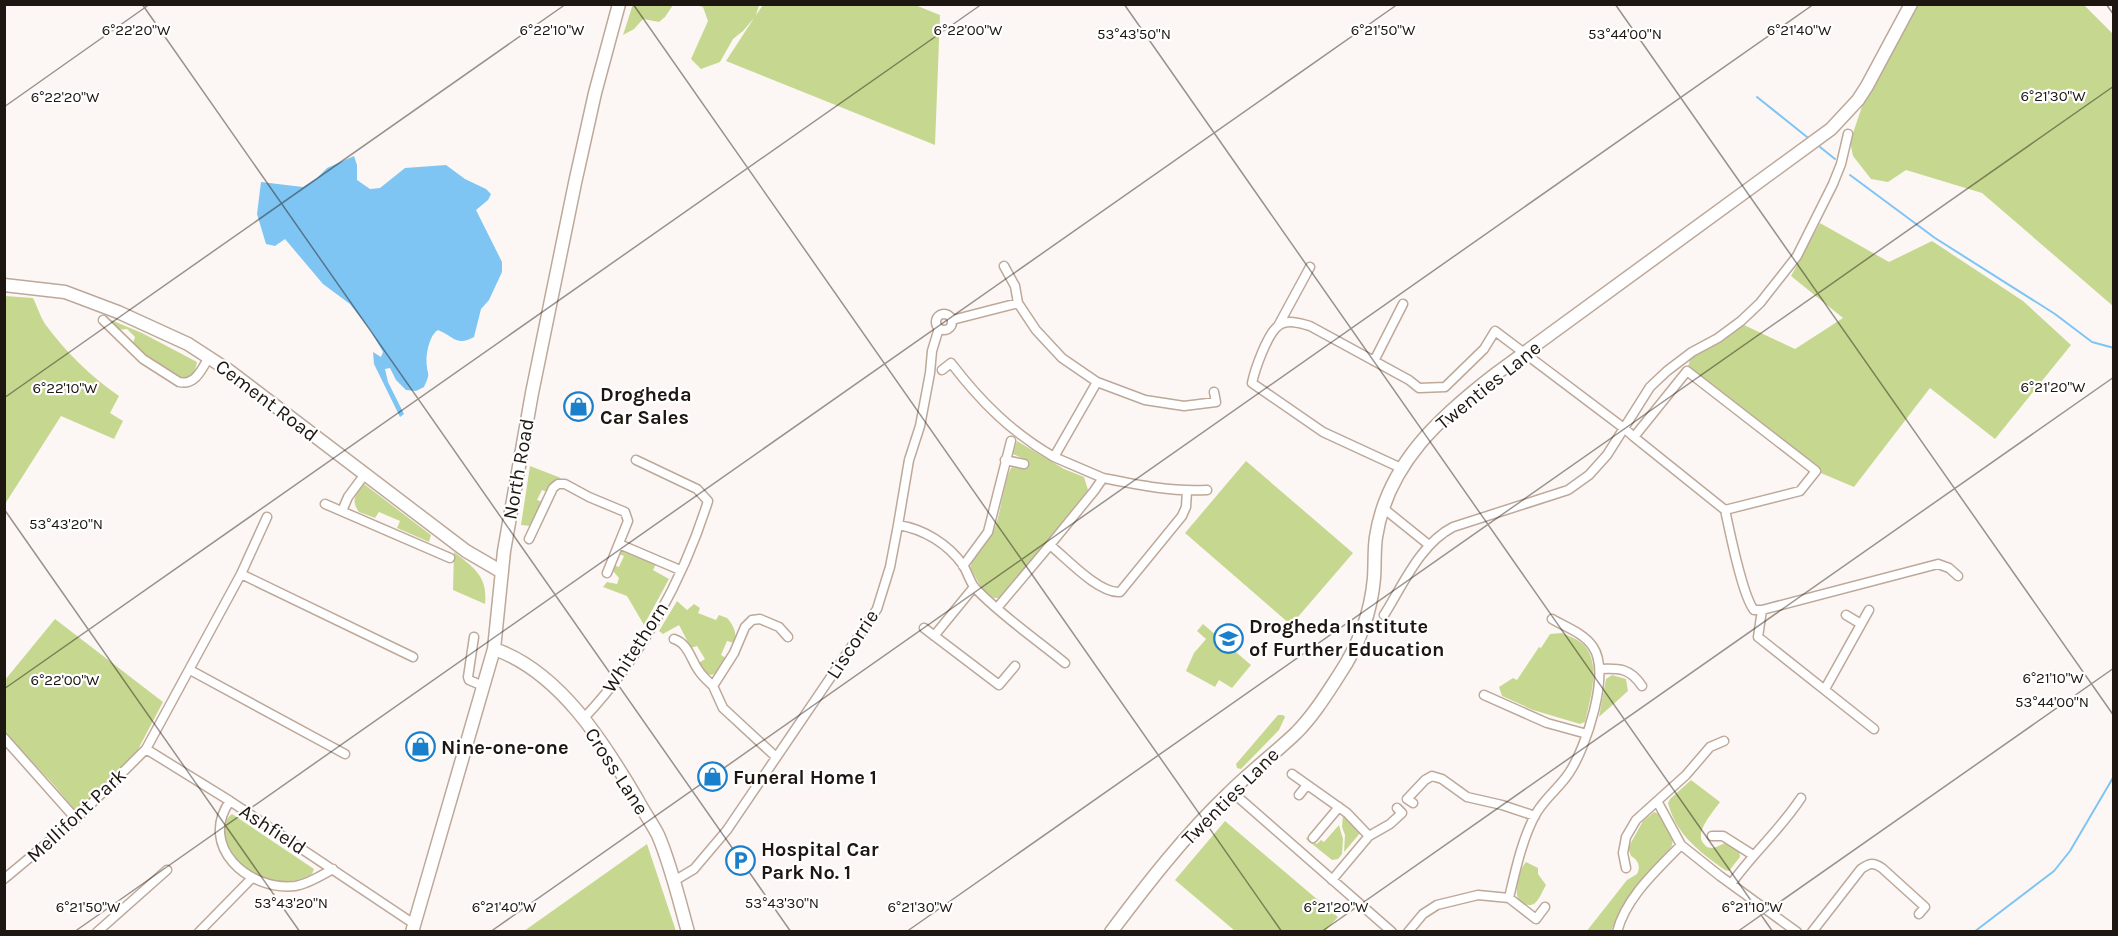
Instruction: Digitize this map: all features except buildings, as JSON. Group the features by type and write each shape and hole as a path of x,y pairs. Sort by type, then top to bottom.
{"street":[{"name":"North Road","path":"413,928 494,649 502,572 532,393 556,269 595,93 619,4"},
{"name":"Twenties Lane","path":"1110,932 1178,849 1231,792 1302,726 1325,696 1364,629 1374,578 1376,537 1383,508 1401,468 1426,435 1455,405 1831,129 1858,100 1867,86 1911,4"},
{"path":"1384,615 1429,545 1441,534 1453,527 1568,490 1595,469 1607,455 1650,387 1692,352 1718,338 1741,321 1760,303 1797,256 1833,184 1841,164 1848,134"},
{"path":"1004,266 1015,286 1018,303 1036,330 1062,358 1097,382 1145,400 1184,406 1216,402 1214,392"},
{"path":"1310,267 1268,343 1252,382 1323,432 1401,468"},
{"name":"Cement Road","path":"4,285 65,292 159,330 209,357 466,551 502,572"},
{"name":"Liscorrie","path":"674,881 694,869 707,856 877,609 890,567 909,460 920,426 932,351 939,328 944,330 949,328 952,320 1018,303"},
{"path":"1374,361 1403,304"},
{"path":"102,320 143,359 179,382 194,380 209,357"},
{"path":"1278,326 1292,322 1307,325 1409,380 1419,388 1445,387 1484,349 1496,331 1625,429 1725,510 1750,605 1754,610 1762,610 1938,564 1949,568 1958,576"},
{"path":"942,370 951,363 987,407 1035,446 1054,457 1103,478 1187,491 1207,490"},
{"path":"1634,438 1687,372 1816,471 1800,491 1725,510"},
{"path":"1054,457 1097,382"},
{"path":"963,566 988,532 1011,441"},
{"name":"Whitethorn","path":"584,718 604,697 651,628 680,570 708,501 698,489 636,460"},
{"path":"1005,460 1024,464"},
{"path":"342,511 348,497 365,474"},
{"path":"997,608 1103,478"},
{"path":"529,539 554,488 558,484 565,484 625,512 628,521 607,573"},
{"path":"1050,545 1102,588 1113,593 1120,592 1182,516 1187,491"},
{"path":"325,504 450,558"},
{"path":"1383,508 1429,545"},
{"name":"Mellifont Park","path":"4,879 76,819 146,749 241,574 267,517"},
{"path":"898,525 912,527 941,542 963,566 974,587 1065,663"},
{"path":"619,544 680,570"},
{"path":"241,574 413,657"},
{"path":"934,636 974,587"},
{"path":"1762,610 1758,637 1874,729"},
{"path":"1825,689 1869,610"},
{"path":"1846,615 1861,624"},
{"path":"713,686 734,653 745,627 752,620 760,619 779,627 788,637"},
{"path":"1509,898 1529,829 1551,793 1569,773 1581,750 1597,694 1600,669 1598,654 1592,644 1582,635 1552,619"},
{"path":"924,628 999,685 1015,666"},
{"path":"474,637 468,680 483,686"},
{"path":"674,639 680,640 685,646 699,672 713,686 723,708 776,757"},
{"name":"Cross Lane","path":"494,649 508,654 534,671 584,718 624,777 657,834 674,881 688,932"},
{"path":"1600,669 1626,671 1635,675 1642,686"},
{"path":"190,670 345,754"},
{"path":"1484,695 1546,723 1587,734"},
{"path":"4,738 76,819"},
{"path":"1626,868 1623,853 1626,837 1636,820 1695,766 1710,747 1724,741"},
{"path":"146,749 230,801"},
{"path":"1292,774 1339,807 1369,836"},
{"path":"1413,803 1407,799 1432,776 1442,779 1467,797 1535,816"},
{"path":"1299,795 1307,785"},
{"path":"1231,792 1392,932"},
{"path":"1731,884 1753,855 1788,818 1802,798"},
{"name":"Ashfield","path":"333,869 297,886 266,884 251,879 224,851 221,841 222,812 230,801 333,869 413,928"},
{"path":"1657,801 1682,845 1797,932"},
{"path":"1313,838 1339,807"},
{"path":"1332,880 1369,836 1390,824 1402,813 1397,808"},
{"path":"1712,836 1723,836 1753,855"},
{"path":"1617,932 1619,921 1629,904 1653,874 1682,845"},
{"path":"1812,932 1861,869 1869,863 1882,867 1925,907 1919,914"},
{"path":"99,931 167,870"},
{"path":"199,932 251,879"},
{"path":"1408,932 1423,914 1437,905 1478,895 1509,898 1536,919 1545,907"}],"green space":[{"path":"633,4 673,5 659,22 643,19 634,29 623,35"},
{"path":"697,5 759,5 756,15 763,5 915,5 940,15 935,145 726,61 754,18 733,39 720,62 701,69 691,59 708,21 703,7"},
{"path":"1903,5 2084,5 2113,34 2113,306 1982,193 1906,170 1888,182 1871,179 1853,156 1850,142 1874,71"},
{"path":"1820,223 1889,262 1932,241 2023,301 2071,345 1995,439 1930,388 1854,487 1816,471 1687,371 1692,352 1723,341 1744,325 1795,349 1843,318 1791,276"},
{"path":"5,296 33,298 45,324 61,344 89,372 119,396 110,413 123,421 114,439 61,416 5,504"},
{"path":"104,317 142,333 197,362 192,374 188,378 181,378 141,352 133,343 135,337 127,329 116,330"},
{"path":"1017,441 1064,469 1084,477 1088,490 1001,598 994,598 983,590 970,568 995,527 1012,467 1024,469 1026,460 1013,454"},
{"path":"1246,461 1353,553 1291,625 1185,533"},
{"path":"530,466 561,478 553,483 547,492 542,490 537,500 543,502 531,526 521,525"},
{"path":"364,484 431,535 429,542 397,528 400,521 379,512 375,518 359,512 355,501"},
{"path":"625,549 656,564 653,570 669,579 644,625 627,596 603,587 607,582 617,584 619,578 613,571 613,565 619,567 624,556 619,554"},
{"path":"454,552 482,579 485,604 453,590"},
{"path":"677,601 687,610 694,604 700,608 698,613 716,620 719,615 727,618 733,626 734,643 727,641 721,655 726,658 717,672 712,675 706,674 699,663 705,659 697,646 691,648 679,625 663,634 659,631"},
{"path":"55,619 163,702 134,757 80,810 74,809 5,733 5,680"},
{"path":"1203,624 1251,665 1232,688 1219,680 1215,687 1186,671 1194,653 1206,639 1197,631"},
{"path":"1562,633 1583,644 1592,661 1592,692 1585,722 1580,724 1533,710 1502,696 1499,687 1513,678 1517,680 1550,634"},
{"path":"1612,675 1626,679 1628,691 1599,717 1606,679"},
{"path":"1278,715 1285,717 1279,730 1241,769 1237,768 1236,764"},
{"path":"1691,780 1720,802 1706,822 1701,839 1709,848 1726,843 1739,850 1740,857 1729,871 1690,842 1672,814 1668,803 1670,799"},
{"path":"1654,812 1662,815 1673,837 1672,846 1624,903 1611,931 1586,932 1627,880 1637,874 1638,864 1628,848 1643,821"},
{"path":"232,814 314,869 312,874 301,879 279,882 259,878 249,872 240,865 226,844 226,823"},
{"path":"1343,814 1361,832 1344,852 1345,835 1342,827"},
{"path":"1225,821 1338,917 1325,931 1235,931 1175,880"},
{"path":"1339,825 1343,839 1342,854 1338,859 1332,860 1306,839 1307,837 1317,844 1321,840 1324,842"},
{"path":"647,844 676,931 524,931"},
{"path":"1526,862 1538,868 1538,874 1546,885 1531,905 1522,903 1517,895 1519,877"}],"water":[{"path":"354,156 357,165 357,180 370,189 380,188 405,168 446,165 491,194 488,200 476,210 502,262 502,272 489,300 481,309 474,337 459,341 438,330 432,336 427,352 428,376 424,387 416,391 406,390 396,380 390,368 385,369 388,382 404,414 400,417 374,364 373,352 381,357 383,352 370,330 350,304 323,284 285,239 275,246 266,244 257,214 261,182 303,187 327,168"}],"waterway":[{"path":"1757,97 1807,137"},
{"path":"1820,147 1835,159"},
{"path":"1850,175 1935,238 2055,314 2092,342 2114,348"},
{"path":"1974,932 2054,871 2070,851 2114,776"}],"place":[{"name":"Drogheda Car Sales","path":"579,406"},
{"name":"Drogheda Institute of Further Education","path":"1228,638"},
{"name":"Nine-one-one","path":"420,747"},
{"name":"Funeral Home 1","path":"712,777"},
{"name":"Hospital Car Park No. 1","path":"740,860"}]}
